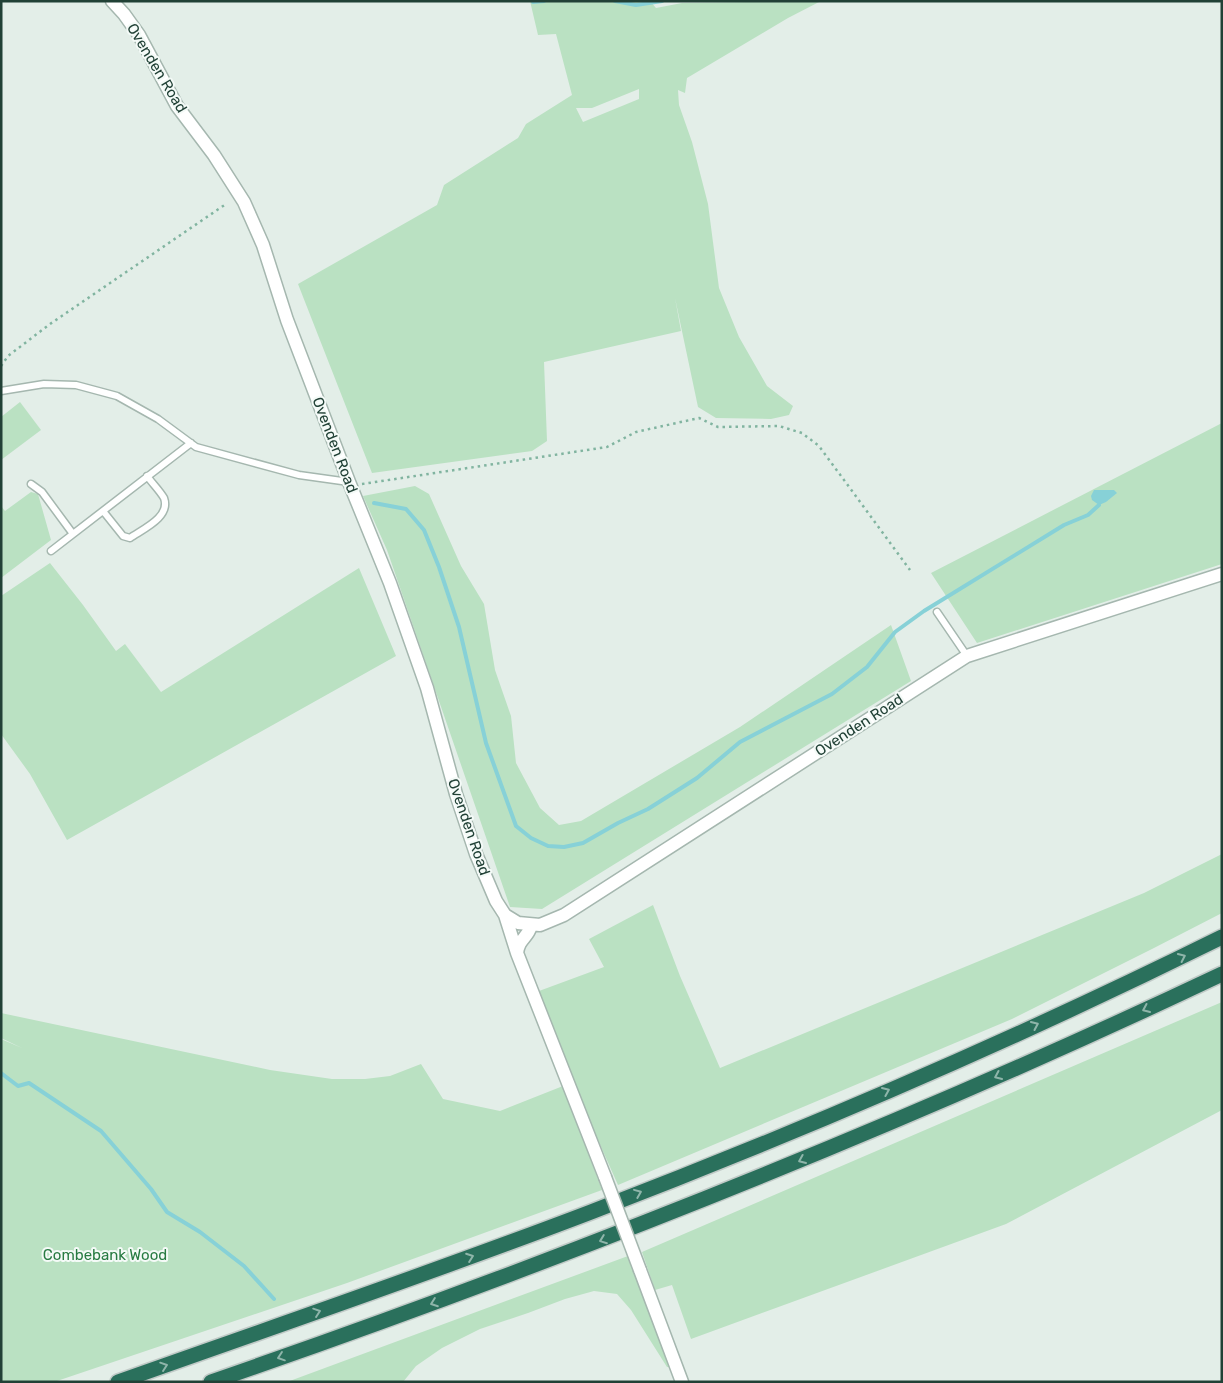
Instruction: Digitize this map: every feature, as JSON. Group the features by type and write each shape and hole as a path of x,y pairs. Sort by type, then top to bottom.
{"highway":[{"path":"118,1382 459,1261 700,1168 842,1110 964,1057 1222,937"},
{"path":"211,1382 421,1308 692,1205 1000,1075 1222,974"}],"street":[{"name":"Ovenden Road","path":"112,1 139,35 177,106 214,155 244,202 263,245 287,320 390,582 427,688 456,794 476,854 496,901 505,915 517,953 605,1177 682,1382"},
{"name":"Ovenden Road","path":"531,926 540,925 564,915 967,656 1222,574"},
{"path":"505,915 518,923 531,926 529,932 518,944 517,953"}],"lane":[{"path":"1,391 44,384 76,385 109,393 158,419 196,447 299,476 350,484"},
{"path":"51,550 191,443"},
{"path":"102,510 122,536 130,538 162,515 165,506 164,498 147,476"},
{"path":"31,484 42,492 73,534"},
{"path":"937,612 967,656"}],"path":[{"path":"1,366 8,356 50,324 226,204"},
{"path":"350,484 607,447 636,432 699,418 718,427 779,426 802,433 819,446 910,570"}],"green space":[{"path":"530,1 650,1 656,8 682,3 821,1 788,18 687,78 685,93 678,90 679,105 692,142 708,204 719,288 739,337 767,386 793,406 789,415 771,419 716,418 698,407 675,298 681,331 544,362 547,441 532,451 372,473 298,284 437,205 444,185 518,138 526,124 572,95 556,34 538,35","holes":["639,89 639,99 583,122 576,108 592,108"]},
{"path":"20,402 41,430 1,460 1,417"},
{"path":"1222,423 1222,564 977,643 931,573"},
{"path":"415,486 429,494 461,566 484,604 495,670 511,716 516,763 540,808 559,825 581,821 740,727 891,625 911,681 542,909 510,907 387,550 363,496"},
{"path":"31,492 38,494 51,540 1,578 1,506 5,511"},
{"path":"50,563 116,651 125,644 161,692 359,568 396,656 67,840 30,774 1,734 1,596"},
{"path":"1222,854 1222,913 1012,1019 618,1185 590,1122 539,991 604,967 589,939 653,905 680,976 720,1068 1144,893"},
{"path":"1222,1002 1222,1110 1006,1224 691,1339 672,1285 655,1290 642,1252"},
{"name":"Combebank Wood","path":"1,1013 270,1070 332,1079 365,1079 390,1076 421,1064 443,1099 500,1111 563,1086 602,1190 347,1283 54,1382 1,1382 1,1039 22,1048 1,1038"},
{"path":"628,1256 671,1367 667,1367 631,1310 617,1294 594,1291 565,1299 480,1329 442,1348 416,1366 403,1382 287,1382"}],"water":[{"path":"1094,490 1114,490 1117,493 1099,505 1092,500 1091,496"}],"waterway":[{"path":"533,2 544,1"},
{"path":"615,1 636,5 662,1"},
{"path":"374,503 406,509 424,530 439,567 459,627 486,743 516,826 531,838 548,846 564,847 583,843 648,809 697,778 740,742 832,694 867,667 895,632 924,611 1064,525 1088,515 1099,505"},
{"path":"1,1073 18,1086 29,1083 101,1131 151,1189 167,1212 200,1232 244,1266 274,1299"}]}
